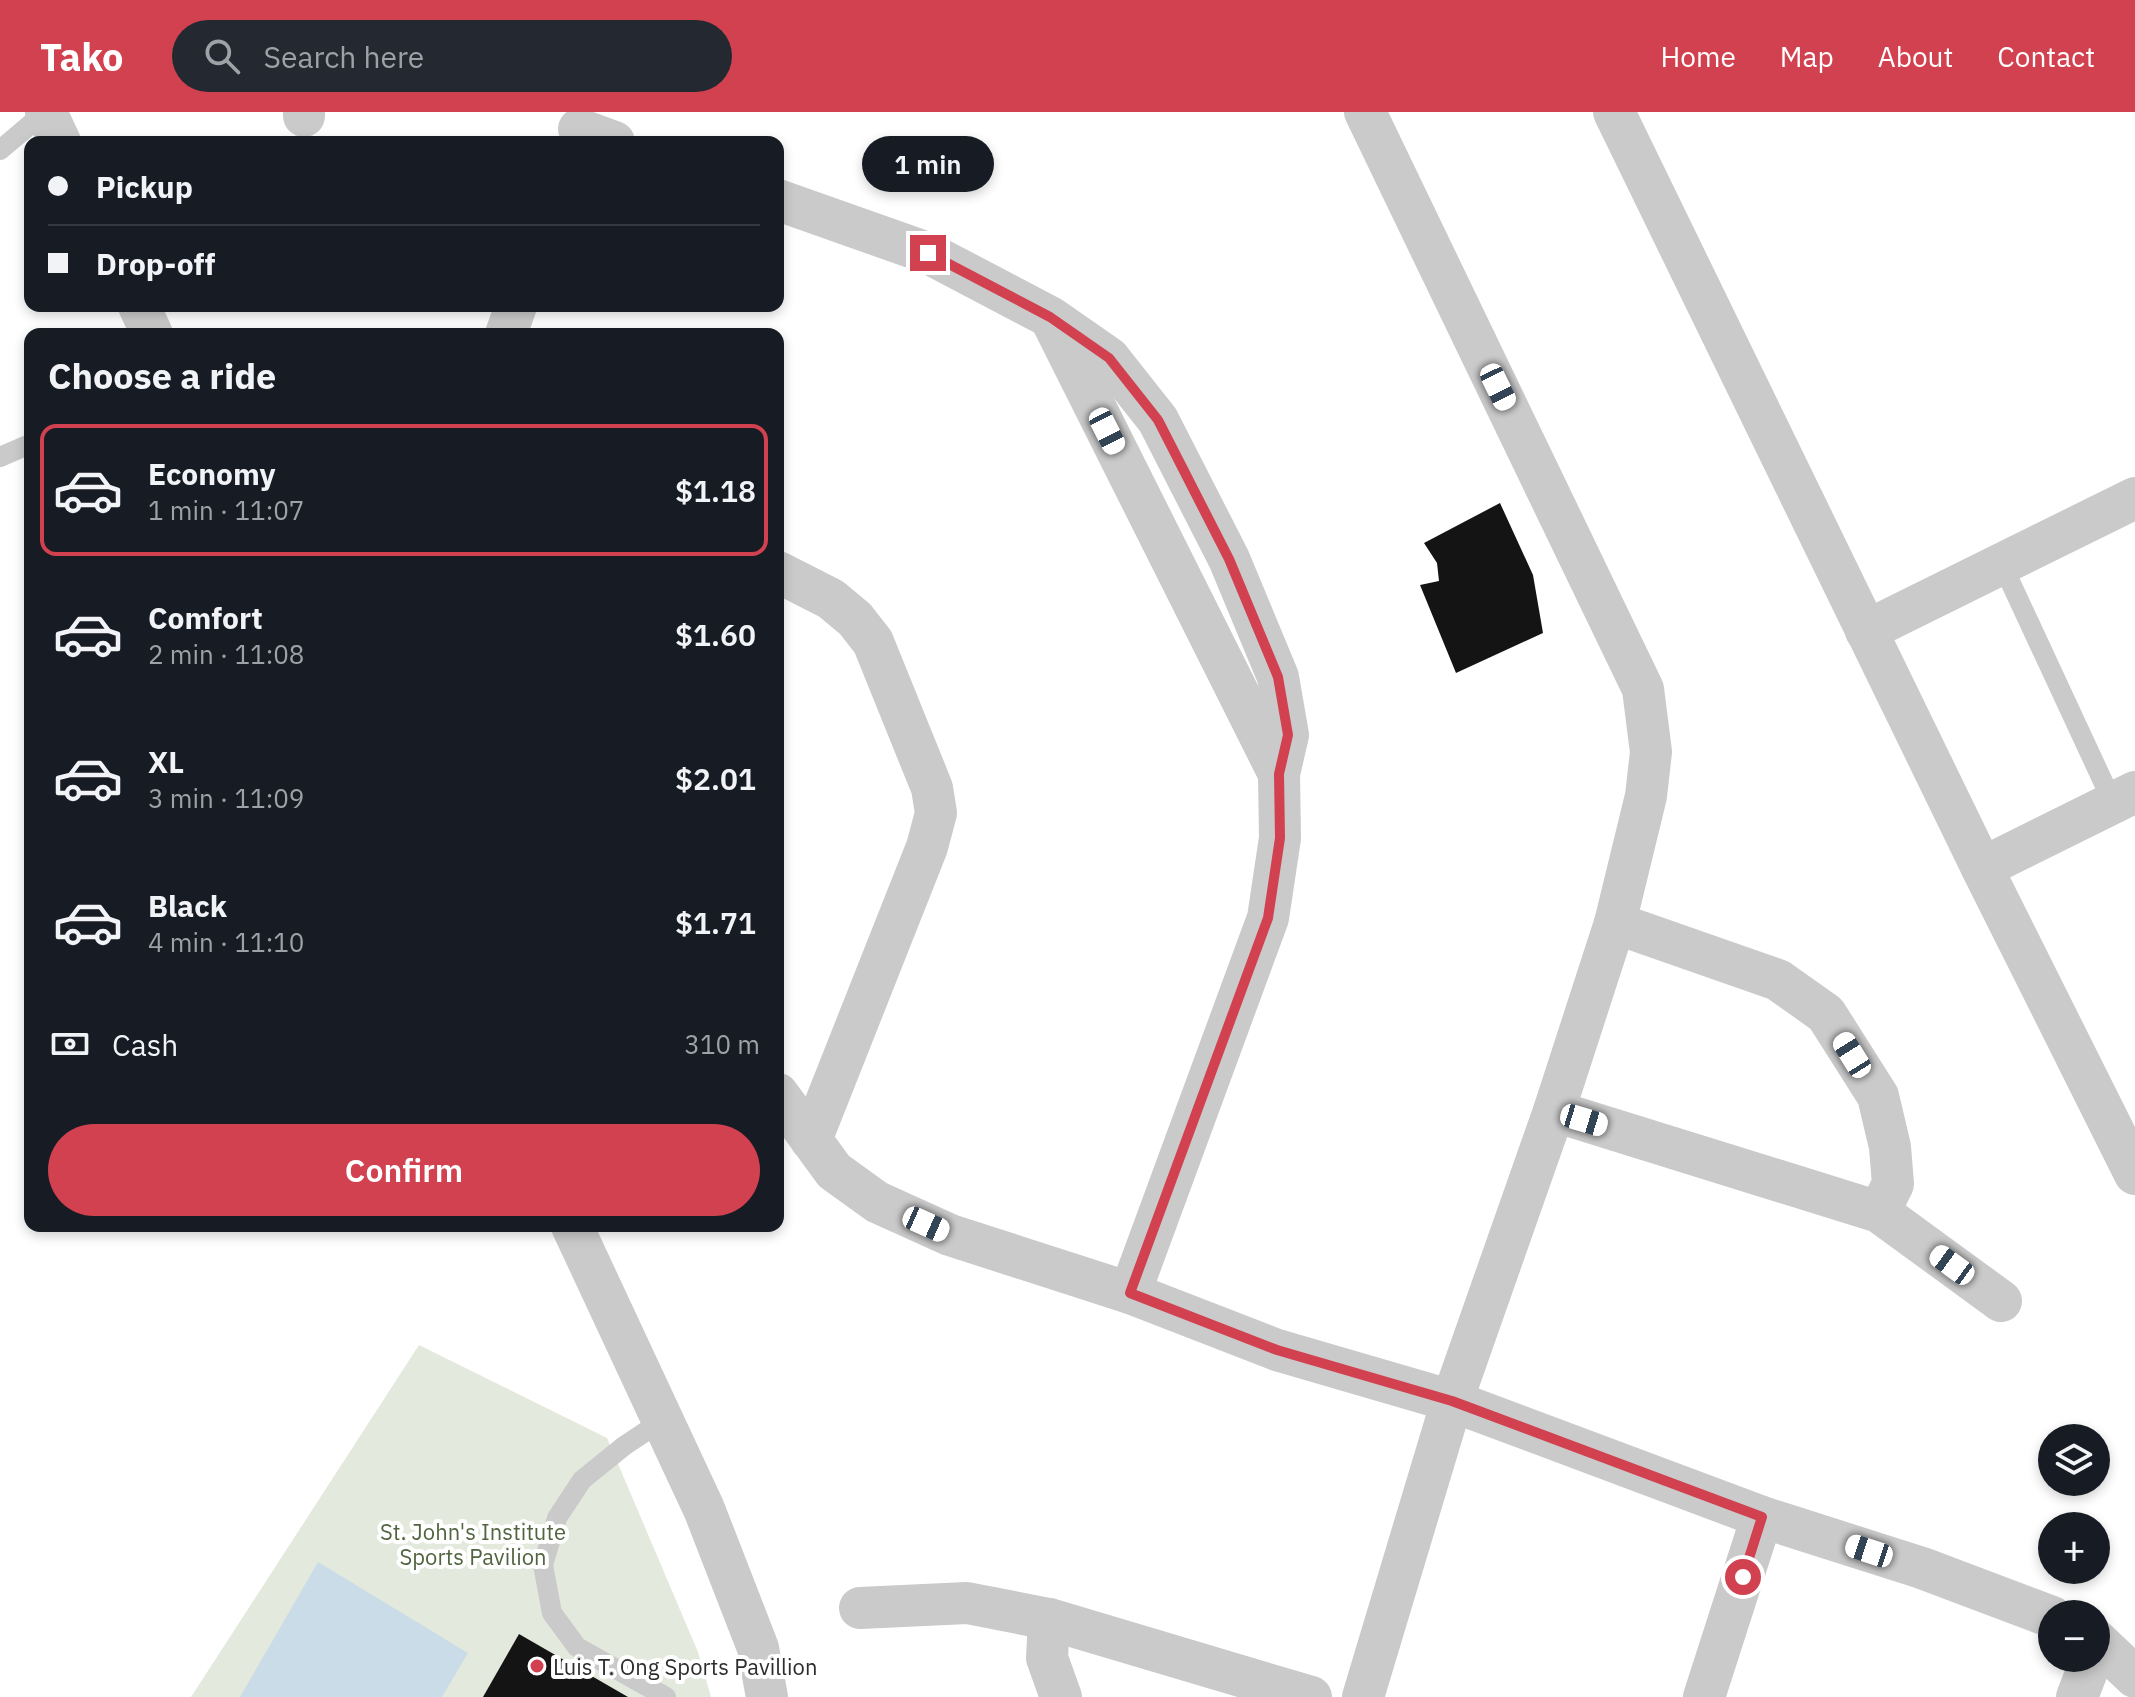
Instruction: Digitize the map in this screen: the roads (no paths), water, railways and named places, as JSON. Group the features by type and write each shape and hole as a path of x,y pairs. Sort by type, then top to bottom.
{"street":[{"path":"46,112 57,136"},
{"path":"1363,1697 1452,1401 1554,1111 1615,923 1648,781 1651,752 1643,689 1365,112"},
{"path":"1614,112 1982,868 2135,1174"},
{"path":"784,202 928,253 1050,317 1279,774 1280,838 1268,918 1130,1293"},
{"path":"1866,631 2135,498"},
{"path":"784,575 831,599 855,619 873,642 932,788 936,813 927,847 811,1140"},
{"path":"1982,868 2124,798"},
{"path":"1615,923 1778,980 1826,1014 1878,1096 1890,1147 1893,1184 1879,1212"},
{"path":"784,1102 834,1171 877,1202 950,1235 1130,1293 1277,1350 1452,1401 1762,1517 1922,1568 2038,1612"},
{"path":"1554,1111 1879,1212 2001,1301"},
{"path":"575,1232 704,1509 758,1648 767,1697"},
{"path":"1704,1697 1762,1517"},
{"path":"860,1608 967,1603 1049,1619 1311,1697"},
{"path":"1049,1619 1047,1658 1061,1697"},
{"path":"2110,1658 2135,1677"},
{"path":"2077,1697 2086,1672"}],"lane":[{"path":"0,150 46,112"},
{"path":"0,457 24,447"},
{"path":"2002,564 2124,798"},
{"path":"663,1420 582,1480 557,1518 543,1565 552,1613 577,1647 666,1697"}],"water":[{"path":"318,1562 468,1653 442,1697 240,1697"}],"place":[{"name":"Luis T. Ong Sports Pavillion","path":"537,1666"}],"park label":[{"name":"St. John's Institute Sports Pavilion","path":"473,1544"}]}
